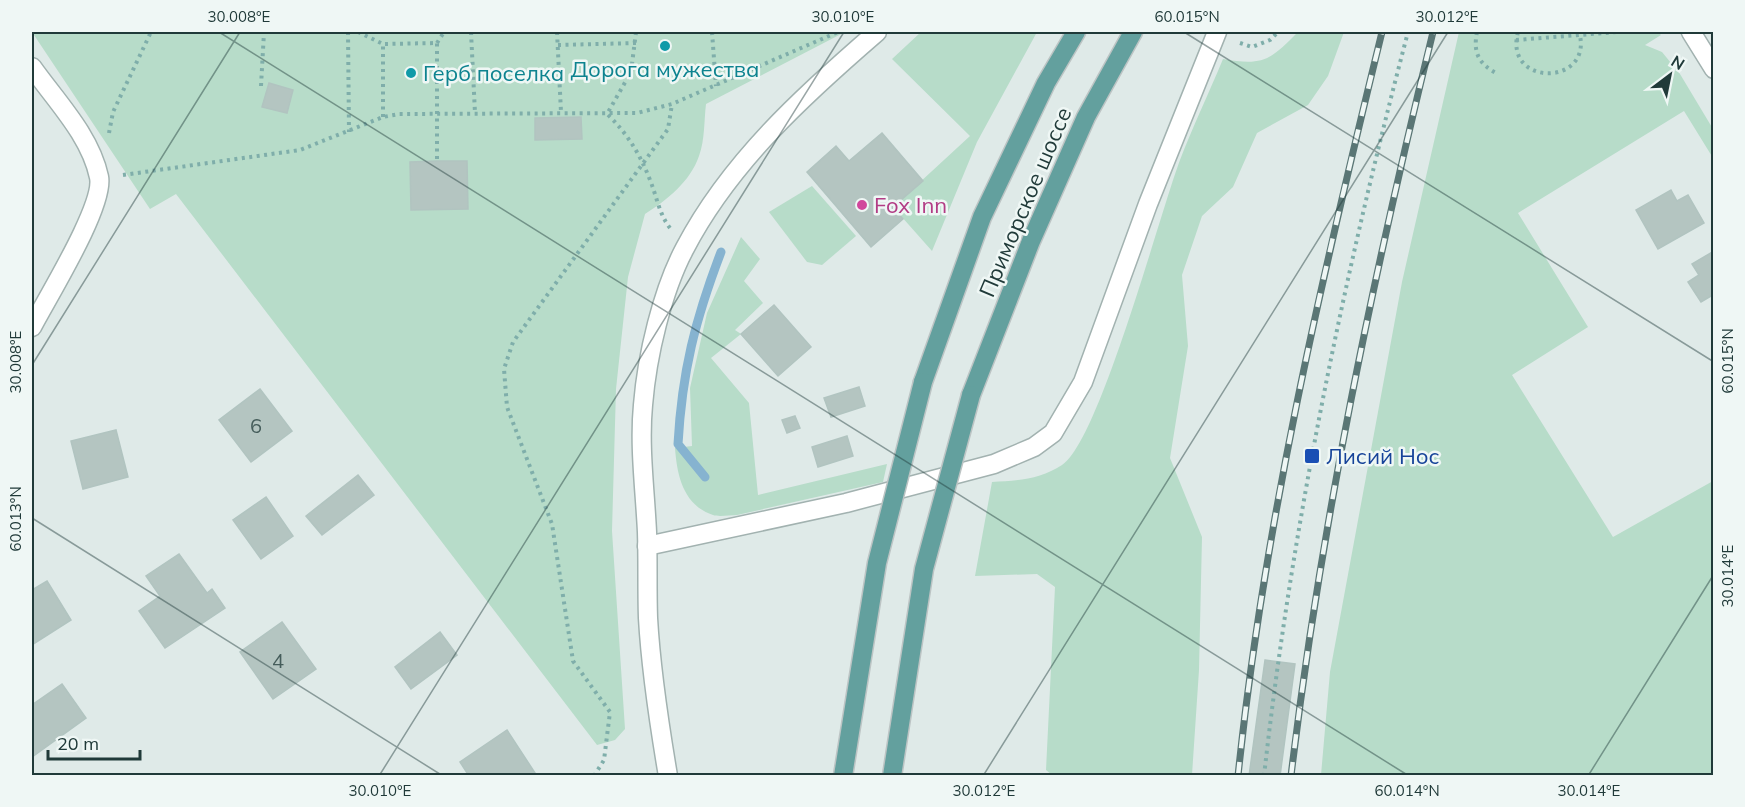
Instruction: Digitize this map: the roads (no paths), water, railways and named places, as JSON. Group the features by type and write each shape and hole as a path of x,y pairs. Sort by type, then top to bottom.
{"main road":[{"name":"Приморское шоссе","path":"843,776 877,562 923,382 982,217 1046,82 1076,32"},
{"name":"Приморское шоссе","path":"892,776 924,569 971,395 1031,241 1086,117 1133,32"}],"street":[{"path":"668,776 658,714 648,619 643,405 654,341 668,290 685,248 721,190 758,145 820,81 876,32"},
{"path":"647,546 846,503 994,464 1034,447 1053,433 1083,382 1148,204 1217,32"},
{"path":"1691,32 1713,69"},
{"path":"32,67 85,140 100,179 93,211 32,327"}],"waterway":[{"path":"705,477 678,444 691,346 721,252"}],"railway":[{"path":"1238,776 1249,682 1279,494 1317,309 1382,32"},
{"path":"1291,776 1303,682 1333,494 1390,216 1433,32"}],"place":[{"name":"Дорога мужества","path":"665,46"},
{"name":"Герб поселка","path":"411,73"},
{"name":"Fox Inn","path":"862,205"},
{"name":"Лисий Нос","path":"1312,456"}]}
